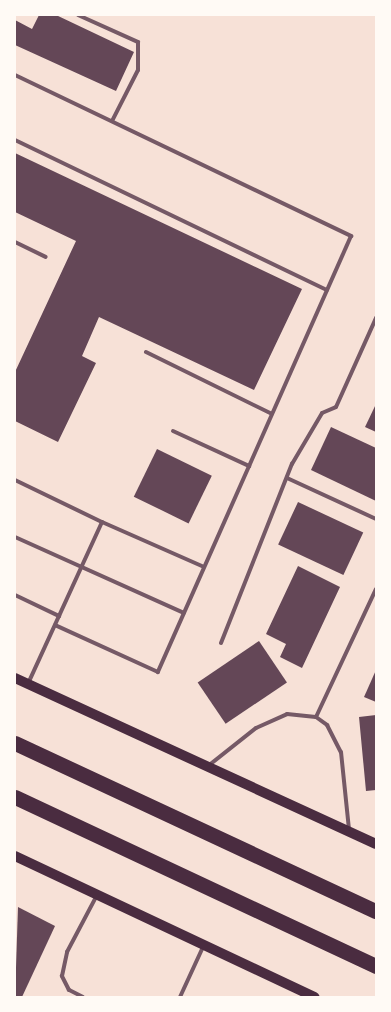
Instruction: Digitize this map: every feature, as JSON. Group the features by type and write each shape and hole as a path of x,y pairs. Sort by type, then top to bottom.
{"highway":[{"path":"15,743 376,911"},
{"path":"15,797 376,966"}],"main road":[{"path":"15,678 376,844"},
{"path":"15,856 314,997"}],"lane":[{"path":"78,15 138,42 138,70 112,121"},
{"path":"15,75 351,236 158,672 55,626"},
{"path":"15,140 327,290"},
{"path":"15,242 46,257"},
{"path":"221,644 287,478 322,413 336,407 376,318"},
{"path":"146,352 272,414"},
{"path":"173,431 249,466"},
{"path":"287,478 376,519"},
{"path":"15,480 102,522 204,567"},
{"path":"28,684 102,522"},
{"path":"15,537 184,613"},
{"path":"316,717 376,589"},
{"path":"15,595 59,616"},
{"path":"207,767 256,728 287,714 316,717 327,724 341,752 350,832"},
{"path":"83,997 69,990 62,976 67,952 97,895"},
{"path":"180,997 204,945"}],"building":[{"path":"39,15 56,15 134,52 116,91 15,45 15,20 32,29"},
{"path":"15,153 302,289 254,390 99,317 82,356 96,363 58,442 15,421 15,372 76,241 15,212"},
{"path":"376,404 376,432 365,427"},
{"path":"331,427 376,448 376,501 311,470"},
{"path":"157,449 212,476 189,523 134,497"},
{"path":"298,502 363,532 343,575 278,545"},
{"path":"298,566 340,587 302,668 280,657 286,644 266,634"},
{"path":"259,641 287,682 226,724 198,682"},
{"path":"376,670 376,702 364,697"},
{"path":"376,715 376,790 366,791 359,717"},
{"path":"18,907 55,926 22,997 15,997"}]}
